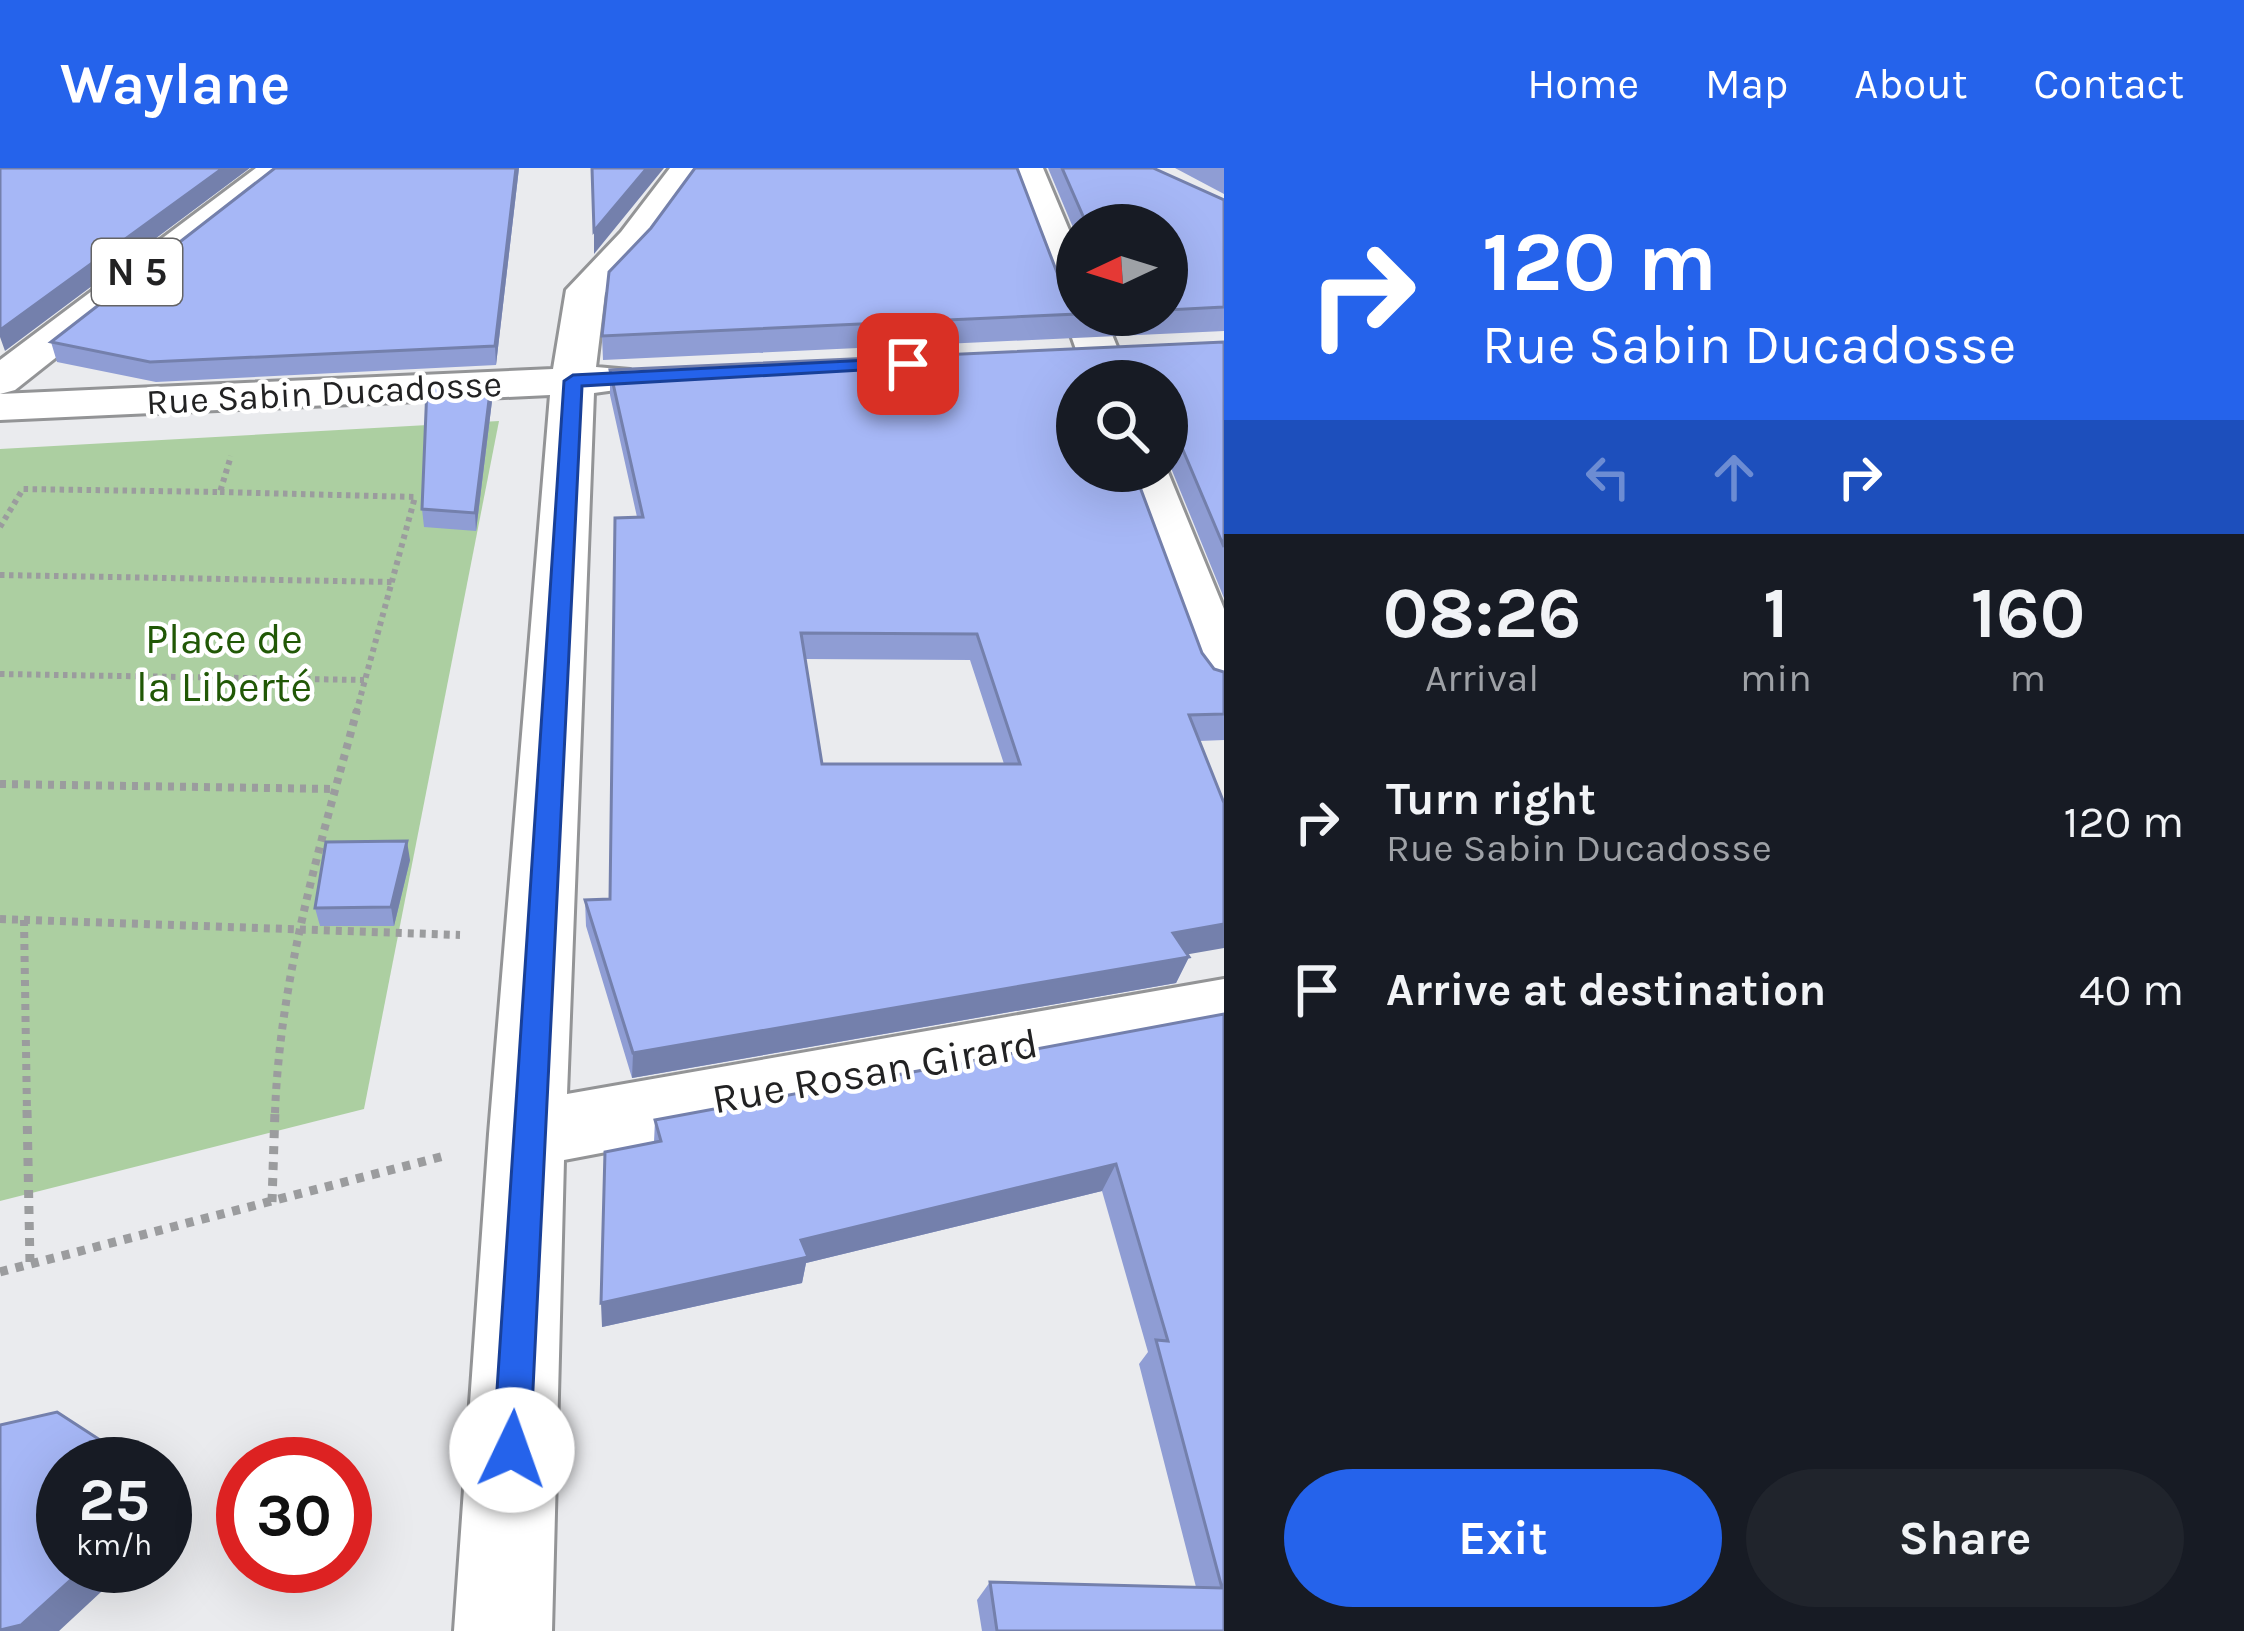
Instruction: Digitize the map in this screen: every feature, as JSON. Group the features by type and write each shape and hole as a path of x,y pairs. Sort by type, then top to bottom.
{"street":[{"name":"N 5","path":"0,381 278,168"},
{"path":"502,1631 573,381 586,290 634,240 688,168"},
{"path":"1026,168 1056,244"},
{"path":"1051,356 1108,350"},
{"name":"Rue Sabin Ducadosse","path":"0,407 645,377"},
{"path":"1152,492 1224,678"},
{"name":"Rue Rosan Girard","path":"527,1134 1224,1007"}],"path":[{"path":"220,493 250,397"},
{"path":"0,527 23,489 415,497 297,932 277,1056 272,1202"},
{"path":"0,575 392,582"},
{"path":"0,674 364,680"},
{"path":"0,784 335,790"},
{"path":"0,919 297,932 539,936"},
{"path":"24,920 30,1264"},
{"path":"0,1272 527,1134"}],"green space":[{"name":"Place de la Liberté","path":"499,421 364,1109 0,1201 0,449"}],"building":[{"path":"0,168 223,168 0,330"},
{"path":"275,168 516,168 495,346 150,362 51,342"},
{"path":"592,168 647,168 594,231"},
{"path":"695,168 1017,168 1056,270 1056,315 602,336 609,272 651,228"},
{"path":"1062,168 1153,168 1224,200 1224,307 1188,309 1188,204 1078,204"},
{"path":"1224,342 1224,547 1188,462 1188,360 1056,360 1056,492 1142,492 1202,653 1214,669 1224,672 1224,714 1189,715 1224,803 1224,924 1173,933 1189,957 633,1053 585,900 610,899 615,518 643,517 610,370","holes":["801,633 977,634 1020,764 822,764"]},
{"path":"491,384 475,513 422,509 427,387"},
{"path":"407,841 391,907 315,908 326,842"},
{"path":"1224,1014 1224,1631 997,1631 990,1582 1222,1588 1156,1340 1168,1341 1116,1164 801,1240 808,1257 601,1303 605,1152 661,1141 655,1120"},
{"path":"57,1412 95,1437 36,1437 36,1593 56,1593 21,1625 0,1630 0,1425"}],"route":[{"path":"512,1450 573,381 908,364"}]}
